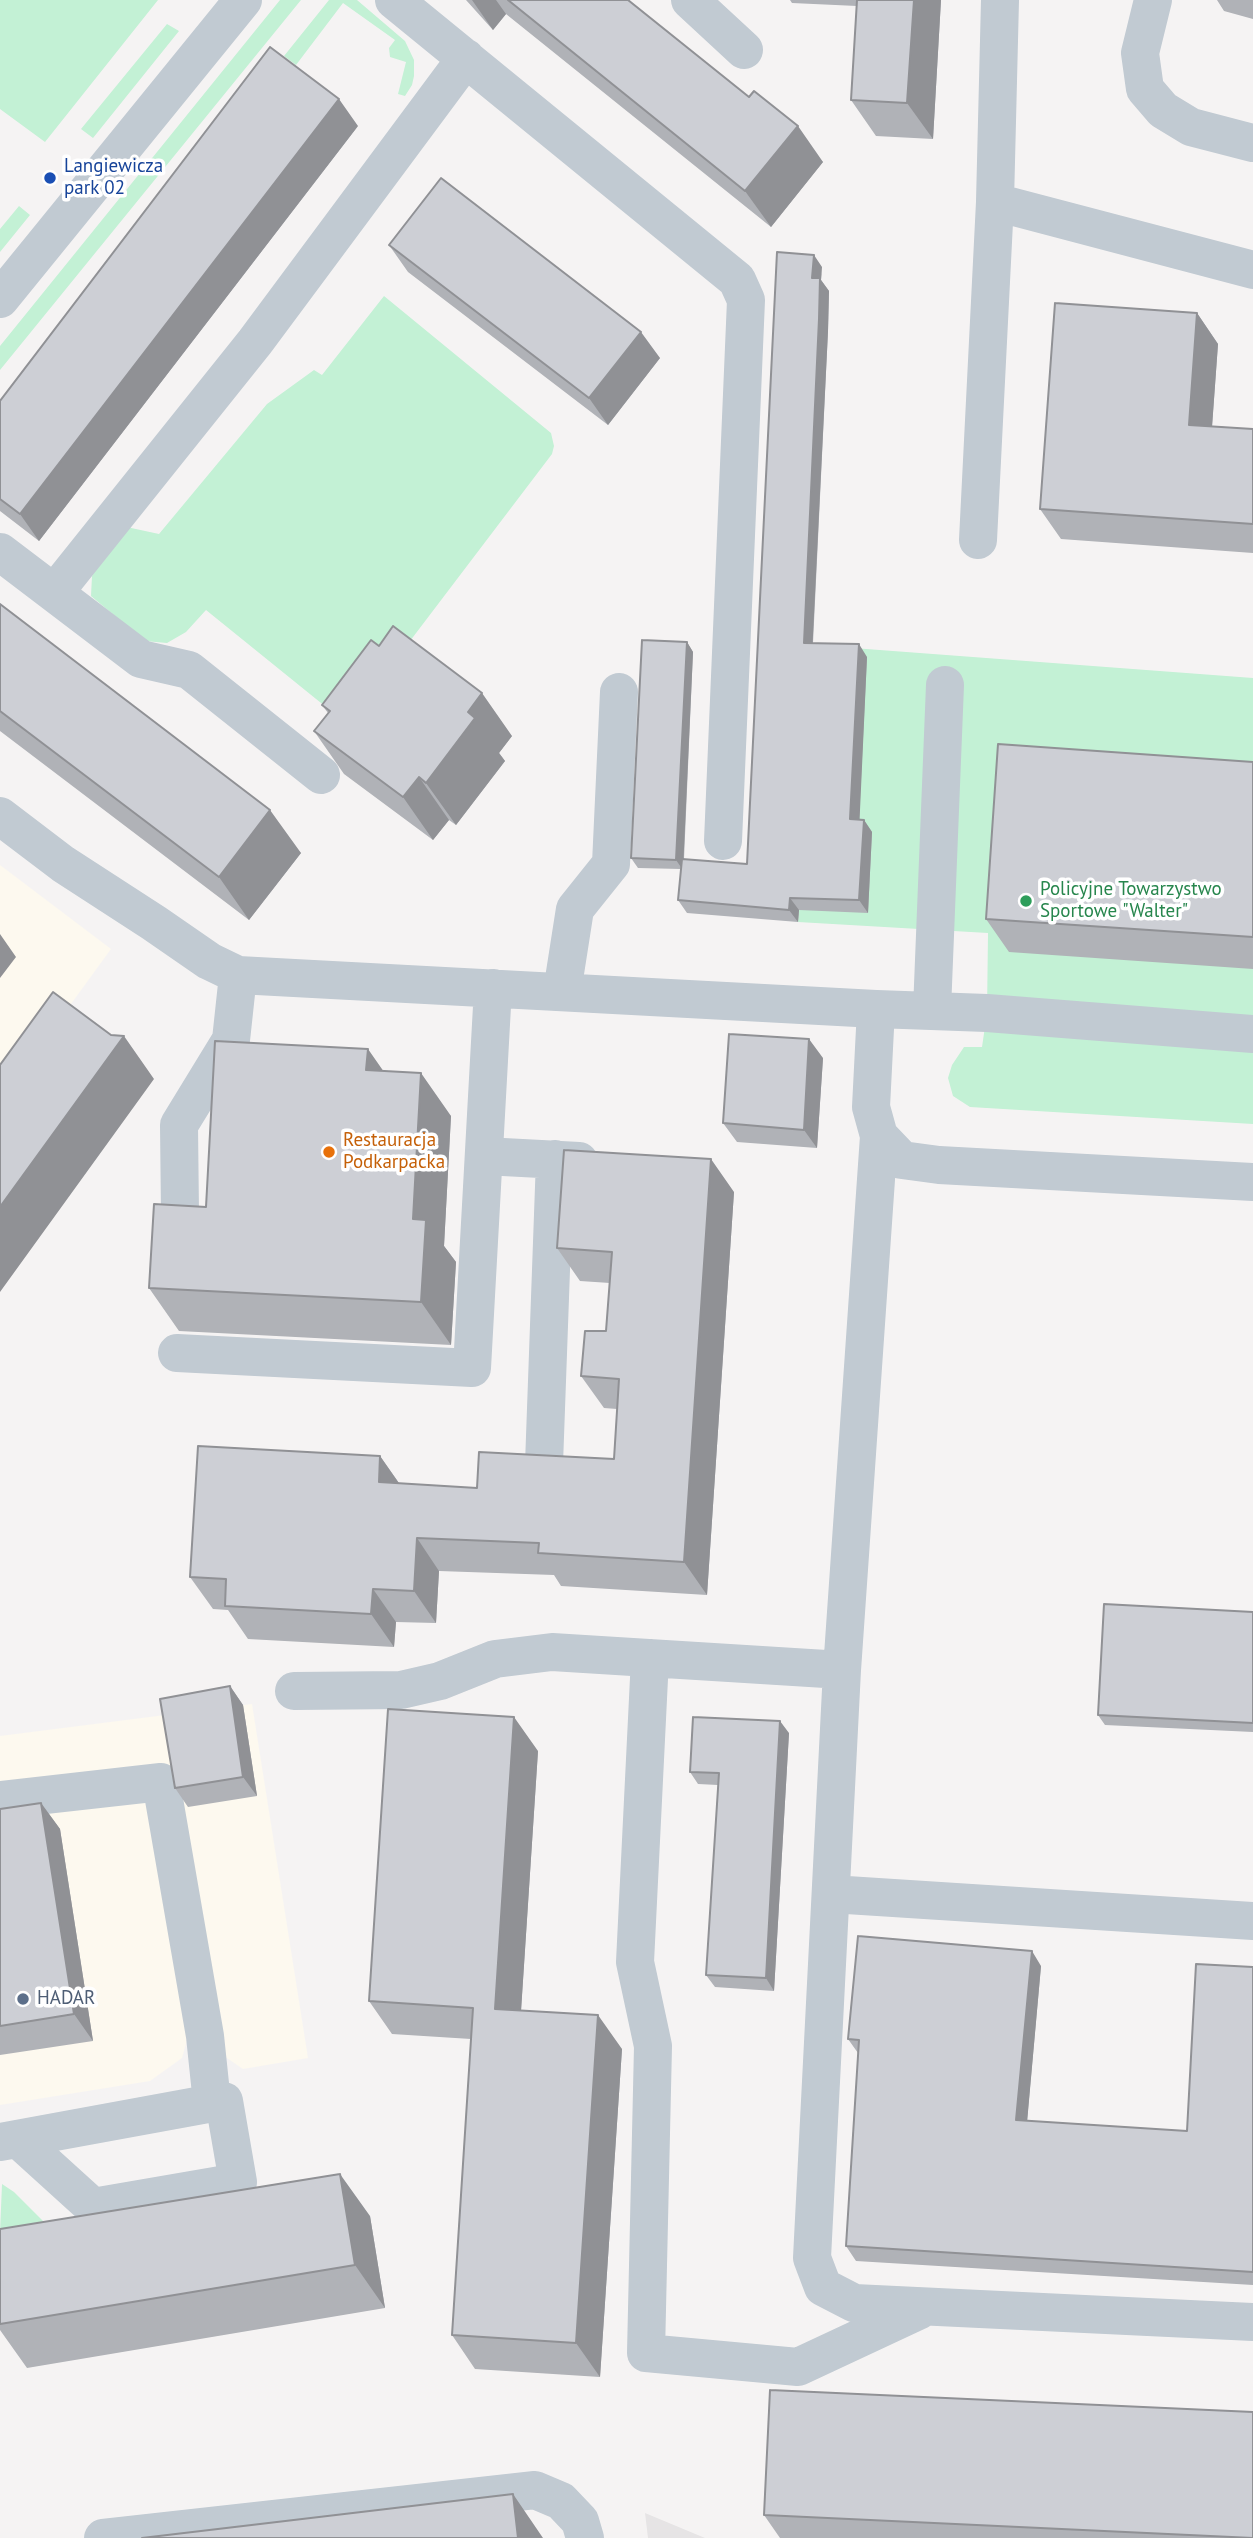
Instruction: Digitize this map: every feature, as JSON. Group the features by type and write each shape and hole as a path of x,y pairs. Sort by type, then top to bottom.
{"street":[{"path":"0,299 243,0"},
{"path":"394,0 737,280 746,300 723,841"},
{"path":"691,0 744,50"},
{"path":"978,540 995,202 1000,0"},
{"path":"1153,0 1140,52 1145,89 1163,110 1191,127 1253,144"},
{"path":"55,592 256,342 466,58"},
{"path":"995,202 1253,270"},
{"path":"0,552 141,659 189,670 321,775"},
{"path":"932,1010 945,685"},
{"path":"562,992 575,909 611,864 619,692"},
{"path":"0,816 63,864 209,961 238,975 987,1013 1253,1034"},
{"path":"180,1214 179,1125 231,1040 238,975"},
{"path":"177,1353 472,1368 493,988"},
{"path":"876,1009 871,1107 879,1136 842,1670 813,2258 823,2287 854,2304 1253,2322"},
{"path":"879,1136 902,1160 915,1162 1253,1182"},
{"path":"484,1156 610,1162"},
{"path":"544,1464 555,1159"},
{"path":"294,1691 401,1690 440,1681 495,1659 552,1652 842,1670"},
{"path":"650,1658 635,1962 653,2046 646,2353 798,2367 925,2307"},
{"path":"0,1800 162,1782 205,2036 212,2103"},
{"path":"831,1894 1253,1921"},
{"path":"224,2101 238,2182 93,2207 9,2140 224,2101"},
{"path":"103,2538 534,2490 561,2501 580,2521 585,2538"}],"shaded area":[{"path":"0,865 111,949 1,1100 0,1100"},
{"path":"252,1704 308,2058 243,2069 224,2056 187,2040 182,2058 150,2081 0,2105 0,1736"},
{"path":"645,2513 705,2538 648,2538"}],"green space":[{"path":"0,0 158,0 45,142 0,109"},
{"path":"280,0 301,0 0,370 0,346"},
{"path":"329,0 357,0 405,41 414,60 414,76 405,96 398,94 406,62 390,57 389,48 395,40 343,3 296,65 284,56"},
{"path":"167,24 179,31 93,138 81,129"},
{"path":"19,206 30,215 0,252 0,229"},
{"path":"384,296 551,433 554,446 552,454 347,724 206,610 186,632 167,643 145,641 91,596 92,576 122,526 159,534 267,404 314,370 322,375"},
{"name":"Policyjne Towarzystwo Sportowe \"Walter\"","path":"813,645 1253,678 1253,1124 970,1107 953,1096 948,1078 952,1065 964,1047 982,1047 987,1013 988,933 798,922"},
{"path":"2,2184 14,2192 47,2225 0,2233"}],"building":[{"path":"508,0 628,0 749,97 754,91 798,126 745,191"},
{"path":"857,0 914,0 907,103 851,100"},
{"path":"270,47 339,99 20,514 0,499 0,401"},
{"path":"441,178 641,332 589,398 389,245"},
{"path":"777,252 814,255 812,278 820,278 804,643 859,644 850,819 864,820 859,900 790,898 789,910 678,900 682,859 747,864"},
{"path":"1055,303 1197,313 1189,425 1253,429 1253,524 1040,509"},
{"path":"0,604 270,810 219,877 0,711"},
{"path":"393,626 482,693 468,712 475,718 426,783 419,777 403,797 314,731 330,711 322,705 371,640 379,646"},
{"path":"642,640 687,642 676,860 631,858"},
{"path":"998,744 1253,762 1253,937 986,919"},
{"path":"53,992 111,1035 124,1036 0,1207 0,1065"},
{"path":"729,1034 809,1039 804,1130 723,1123"},
{"path":"215,1041 368,1049 366,1070 421,1073 413,1219 426,1220 421,1302 149,1288 154,1204 206,1207"},
{"path":"564,1150 711,1159 684,1562 538,1553 539,1543 417,1538 414,1591 373,1589 371,1614 225,1606 226,1579 190,1577 198,1446 380,1456 379,1482 477,1488 479,1452 614,1459 619,1379 581,1376 585,1331 606,1331 612,1252 557,1248"},
{"path":"1104,1604 1253,1612 1253,1723 1098,1715"},
{"path":"230,1686 243,1777 175,1788 160,1699"},
{"path":"388,1709 514,1717 495,2009 598,2015 576,2343 452,2335 473,2008 369,2001"},
{"path":"693,1717 780,1721 766,1978 706,1975 719,1773 690,1772"},
{"path":"41,1803 74,2014 0,2026 0,1809"},
{"path":"858,1936 1032,1951 1016,2120 1187,2131 1196,1964 1253,1967 1253,2272 846,2246 859,2040 848,2039"},
{"path":"340,2174 355,2265 0,2324 0,2229"},
{"path":"770,2390 1253,2412 1253,2538 764,2515"},
{"path":"513,2494 518,2538 142,2538"}],"place":[{"name":"Langiewicza park 02","path":"50,178"},
{"name":"Policyjne Towarzystwo Sportowe \"Walter\"","path":"1026,901"},
{"name":"Restauracja Podkarpacka","path":"329,1152"},
{"name":"HADAR","path":"23,1999"}]}
